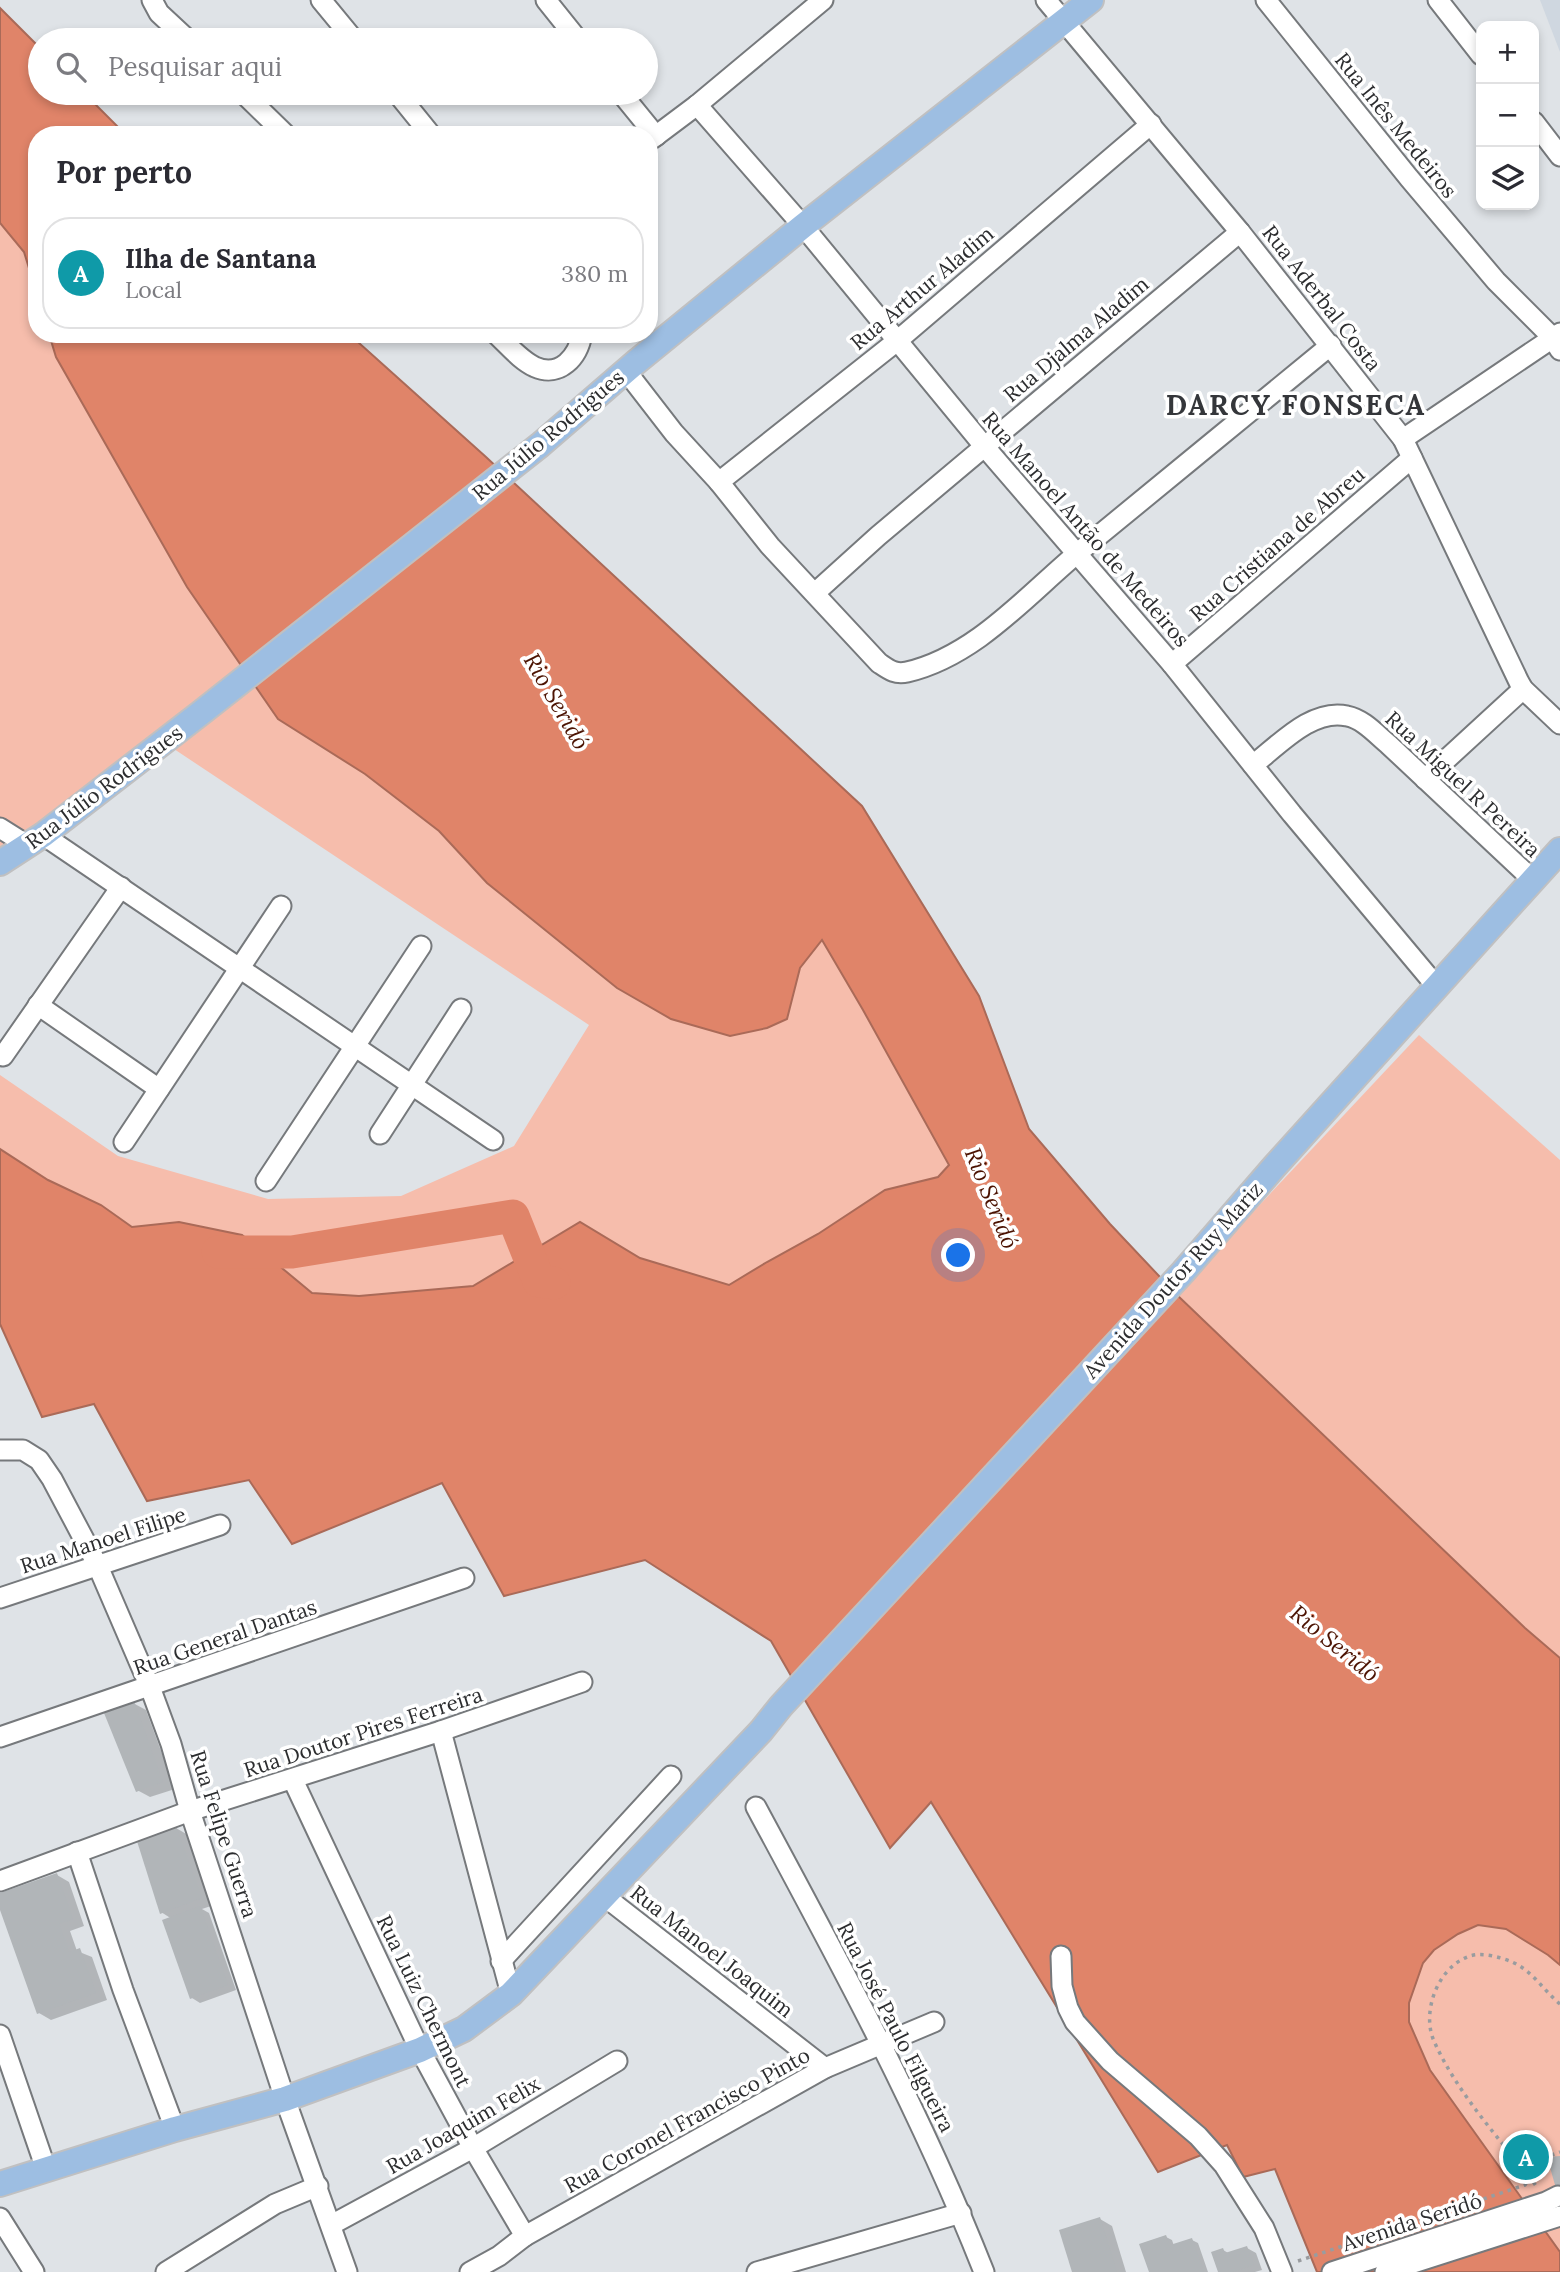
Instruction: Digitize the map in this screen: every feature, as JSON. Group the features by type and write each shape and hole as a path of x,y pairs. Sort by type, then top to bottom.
{"main road":[{"name":"Rua Júlio Rodrigues","path":"0,863 35,840 202,712 540,445 626,370 803,226 1091,0"},
{"name":"Avenida Doutor Ruy Mariz","path":"0,2184 175,2129 285,2099 420,2050 464,2029 511,1994 761,1731 781,1706 1183,1272 1560,850"}],"street":[{"path":"152,0 159,13 175,28"},
{"path":"321,0 344,28"},
{"path":"546,0 568,28"},
{"path":"658,134 824,0"},
{"name":"Rua Aderbal Costa","path":"1046,0 1240,232 1403,439 1523,689 1560,724"},
{"name":"Rua Inês Medeiros","path":"1265,0 1496,281 1557,340"},
{"path":"1438,0 1476,49"},
{"path":"255,105 277,126"},
{"path":"407,105 424,126"},
{"path":"629,105 643,126"},
{"name":"Rua Manoel Antão de Medeiros","path":"697,105 803,226 984,446 1172,664 1437,987"},
{"name":"Rua Arthur Aladim","path":"719,482 897,341 1151,124"},
{"path":"1539,129 1560,156"},
{"name":"Rua Djalma Aladim","path":"816,592 984,446 1240,232"},
{"path":"1403,439 1557,340"},
{"path":"506,343 528,363 549,370 560,368 570,361 579,343"},
{"path":"626,370 674,433 771,545 879,663 893,672 905,673 933,663 995,626 1077,554 1331,345"},
{"name":"Rua Cristiana de Abreu","path":"1172,664 1412,458"},
{"path":"1425,779 1523,689"},
{"name":"Rua Miguel R Pereira","path":"1253,765 1310,722 1332,716 1348,716 1366,724 1533,880"},
{"path":"0,828 35,840 121,887 493,1140"},
{"path":"3,1055 121,887"},
{"path":"124,1142 281,906"},
{"path":"266,1181 421,946"},
{"path":"38,1005 159,1088"},
{"path":"380,1133 461,1009"},
{"name":"Rua Felipe Guerra","path":"1,1449 23,1450 39,1460 52,1479 97,1564 150,1687 171,1744 190,1811 285,2099 347,2272"},
{"name":"Rua Manoel Filipe","path":"0,1598 220,1525"},
{"name":"Rua General Dantas","path":"0,1737 464,1578"},
{"name":"Rua Doutor Pires Ferreira","path":"0,1881 190,1811 293,1780 583,1682"},
{"path":"441,1731 511,1994"},
{"path":"501,1961 671,1776"},
{"name":"Rua Luiz Chermont","path":"293,1780 420,2050 473,2148 526,2236"},
{"name":"Rua José Paulo Filgueira","path":"756,1807 917,2115 984,2272"},
{"path":"77,1852 123,1990 175,2129"},
{"name":"Rua Manoel Joaquim","path":"604,1896 825,2068"},
{"path":"1061,1956 1062,1986 1068,2008 1076,2022 1110,2062 1198,2136 1224,2165 1264,2228 1282,2272"},
{"name":"Rua Coronel Francisco Pinto","path":"470,2272 499,2256 526,2236 825,2068 934,2022"},
{"path":"0,2035 46,2169"},
{"name":"Rua Joaquim Felix","path":"331,2225 473,2148 617,2061"},
{"path":"166,2272 275,2204 318,2186"},
{"name":"Avenida Seridó","path":"1332,2272 1555,2208"},
{"name":"Avenida Seridó","path":"1385,2272 1555,2208"},
{"path":"757,2272 961,2213"},
{"path":"0,2218 34,2272"}],"path":[{"path":"1530,2177 1456,2080 1433,2039 1428,2017 1433,1993 1452,1967 1469,1956 1483,1954 1530,1971 1560,2004"},
{"path":"1304,2259 1525,2185 1543,2158 1560,2152"}],"shaded area":[{"path":"1540,0 1560,0 1560,52"},
{"path":"0,223 24,252 28,265 28,343 52,343 56,357 187,587 365,774 439,831 487,883 767,1028 787,1019 800,968 822,940 949,1165 938,1177 885,1190 818,1234 729,1285 640,1258 580,1222 473,1286 359,1296 312,1294 242,1235 179,1222 133,1227 101,1205 48,1180 0,1148 0,1075 118,1156 268,1199 401,1196 514,1146 589,1025 171,747 0,870"},
{"path":"1419,1035 1560,1160 1560,1658 1525,1628 1176,1294"},
{"path":"1478,1925 1506,1929 1560,1965 1560,2252 1430,2070 1409,2022 1409,2003 1423,1963 1434,1950"}],"water":[{"path":"0,8 28,36 28,105 96,105 117,126 28,126 28,265 24,252 0,223"},
{"name":"Rio Seridó","path":"52,343 359,343 486,457 862,806 979,996 1029,1129 1110,1224 1176,1294 1525,1628 1560,1658 1560,1965 1506,1929 1478,1925 1434,1950 1423,1963 1409,2003 1409,2022 1430,2070 1560,2252 1560,2272 1317,2272 1275,2169 1243,2177 1227,2145 1158,2172 931,1802 890,1848 771,1641 645,1560 504,1596 442,1483 292,1544 249,1480 147,1501 94,1404 42,1417 0,1324 0,1149 48,1180 101,1205 132,1227 179,1222 242,1235 312,1293 359,1296 473,1286 580,1222 640,1258 729,1285 818,1234 885,1190 938,1177 949,1165 822,940 800,968 787,1019 767,1028 730,1036 671,1019 617,988 487,883 439,831 365,774 278,719 187,587 56,357"}],"building":[{"path":"134,1701 163,1782 136,1792 104,1713"},
{"path":"176,1826 202,1898 160,1914 136,1838"},
{"path":"57,1873 73,1919 59,1924 69,1952 80,1948 96,1993 37,2014 0,1910 0,1893"},
{"path":"200,1906 228,1985 190,1999 162,1920"},
{"path":"1560,2156 1560,2199 1559,2199 1547,2157"},
{"path":"1100,2217 1117,2272 1072,2272 1059,2230"},
{"path":"1166,2235 1170,2245 1192,2238 1204,2272 1149,2272 1139,2244"},
{"path":"1247,2246 1254,2265 1233,2272 1218,2272 1211,2252 1223,2248 1225,2253"}],"waterway":[{"path":"218,1252 292,1252 513,1216 539,1281 554,1283"}],"place":[{"name":"Ilha de Santana","path":"1526,2157"}],"district":[{"name":"DARCY FONSECA","path":"1296,405"}]}
